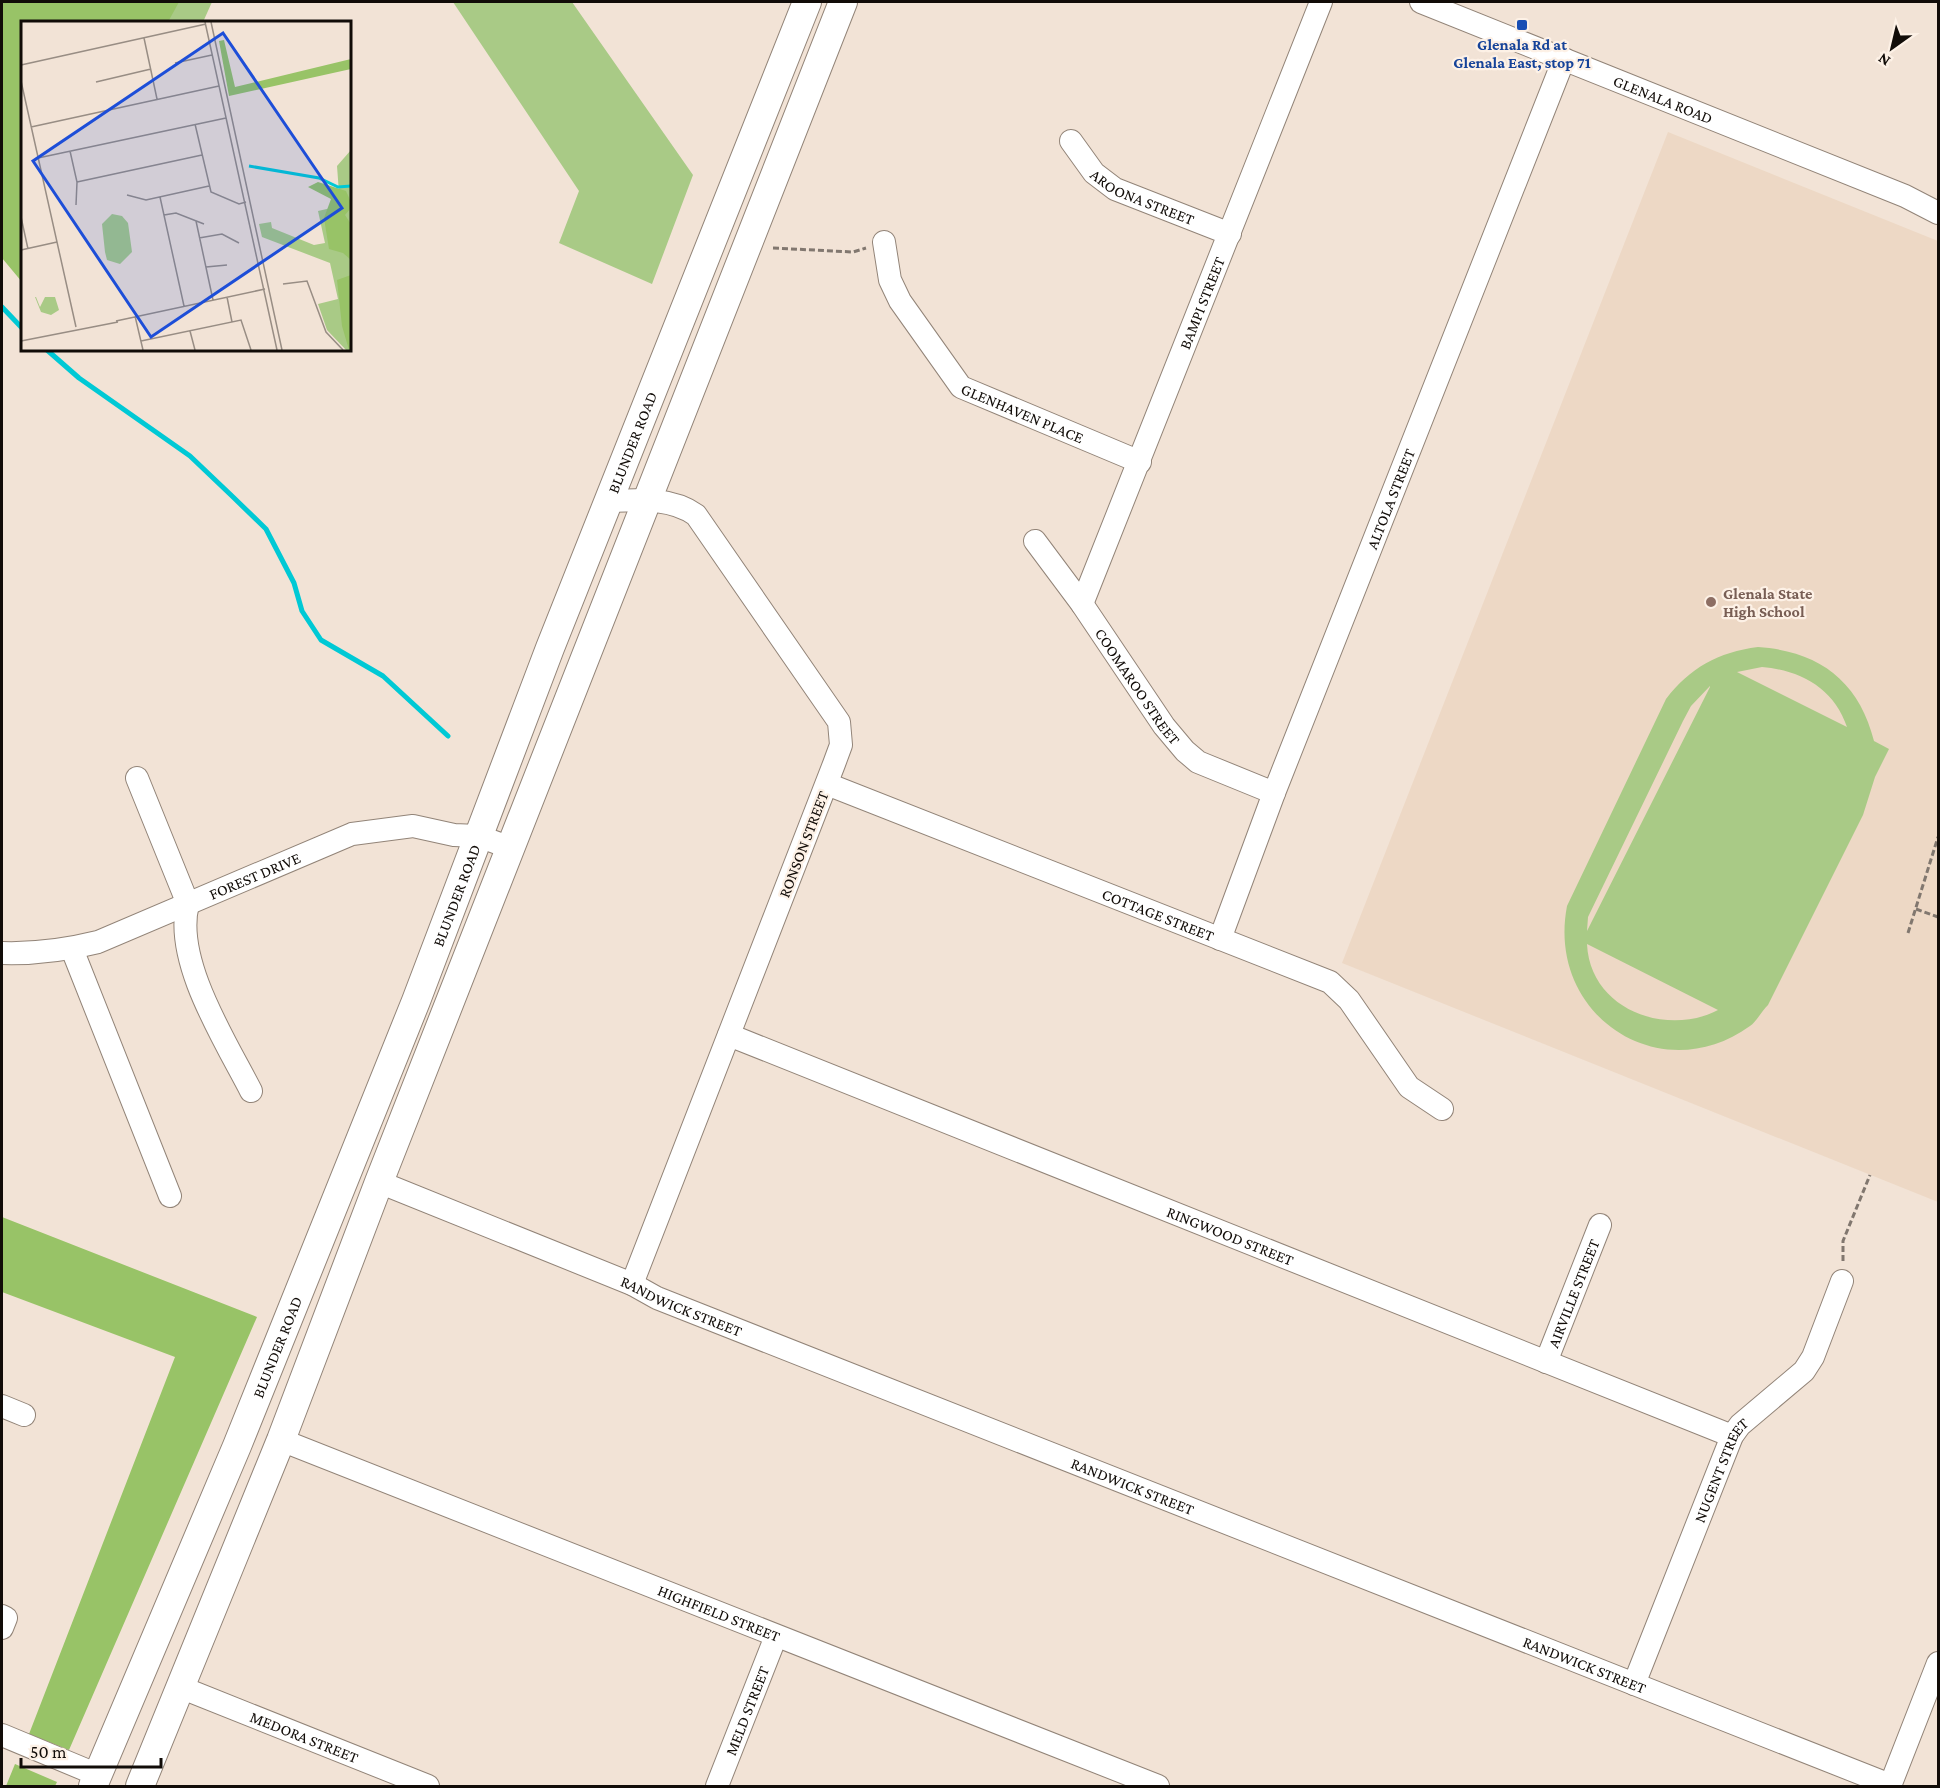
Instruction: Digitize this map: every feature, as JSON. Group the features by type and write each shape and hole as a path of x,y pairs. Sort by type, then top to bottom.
{"main road":[{"name":"BLUNDER ROAD","path":"96,1781 237,1446 411,1012 608,501 807,2"},
{"name":"BLUNDER ROAD","path":"140,1786 281,1440 379,1182 843,2"}],"street":[{"name":"BAMPI STREET","path":"1082,604 1321,2"},
{"name":"GLENALA ROAD","path":"1421,2 1905,196 1938,213"},
{"name":"ALTOLA STREET","path":"1220,939 1274,793 1564,59"},
{"name":"AROONA STREET","path":"1071,141 1094,173 1115,189 1230,234"},
{"name":"GLENALA ROAD","path":"1905,196 1938,204"},
{"name":"GLENHAVEN PLACE","path":"884,242 890,280 900,302 961,387 1140,462"},
{"name":"RONSON STREET","path":"608,501 646,500 686,508 696,515 839,722 841,745 632,1284"},
{"name":"COOMAROO STREET","path":"1035,541 1082,604 1164,726 1185,751 1198,762 1274,793"},
{"path":"137,778 188,904 184,918 194,979 251,1091"},
{"name":"COTTAGE STREET","path":"827,784 1330,982 1349,1000 1409,1087 1442,1109"},
{"name":"FOREST DRIVE","path":"2,953 28,954 72,949 98,942 352,834 413,826 454,835 478,836 511,848"},
{"path":"72,949 170,1196"},
{"name":"RINGWOOD STREET","path":"729,1035 1732,1436"},
{"name":"RANDWICK STREET","path":"379,1182 632,1284 657,1298 1890,1786"},
{"name":"AIRVILLE STREET","path":"1546,1362 1600,1225"},
{"name":"NUGENT STREET","path":"1634,1684 1732,1436 1740,1425 1804,1371 1813,1357 1842,1281"},
{"path":"2,1406 24,1415"},
{"name":"HIGHFIELD STREET","path":"281,1440 1158,1786"},
{"path":"2,1616 6,1618 2,1628"},
{"name":"MELD STREET","path":"717,1786 776,1636"},
{"path":"1890,1786 1938,1663"},
{"name":"MEDORA STREET","path":"180,1687 428,1786"},
{"path":"2,1735 96,1781"}],"path":[{"path":"773,248 853,252 884,242"},
{"path":"1908,933 1938,837"},
{"path":"1916,909 1938,917"},
{"path":"1842,1281 1843,1241 1870,1175"}],"shaded area":[{"name":"Glenala State High School","path":"1668,132 1938,241 1938,1202 1342,963"}],"green space":[{"path":"2,2 212,2 203,21 21,21"},
{"path":"2,2 179,2 169,21 21,21 21,281 2,258"},
{"path":"453,2 572,2 693,175 652,284 559,243 579,191"},
{"path":"1758,647 1800,655 1833,673 1847,686 1858,702 1874,741 1889,749 1875,777 1863,815 1768,1005 1757,1019 1750,1026 1715,1044 1680,1050 1647,1045 1617,1031 1592,1009 1574,980 1565,945 1567,906 1666,699 1695,670 1718,657","holes":["1762,667 1789,672 1814,684 1834,702 1847,727 1737,672","1710,686 1587,931 1588,917 1691,706","1587,944 1718,1010 1698,1018 1676,1020 1655,1018 1634,1012 1616,1001 1602,986 1591,967"]},
{"path":"2,1217 257,1317 69,1750 29,1734 175,1357 2,1292"},
{"path":"15,1764 57,1782 55,1786 6,1786"}],"waterway":[{"path":"2,307 21,327"},
{"path":"48,351 79,378 190,456 232,496 266,529 294,583 302,611 321,640 383,676 448,736"}],"place":[{"name":"Glenala Rd at Glenala East, stop 71","path":"1522,25"},
{"name":"Glenala State High School","path":"1711,602"}]}
